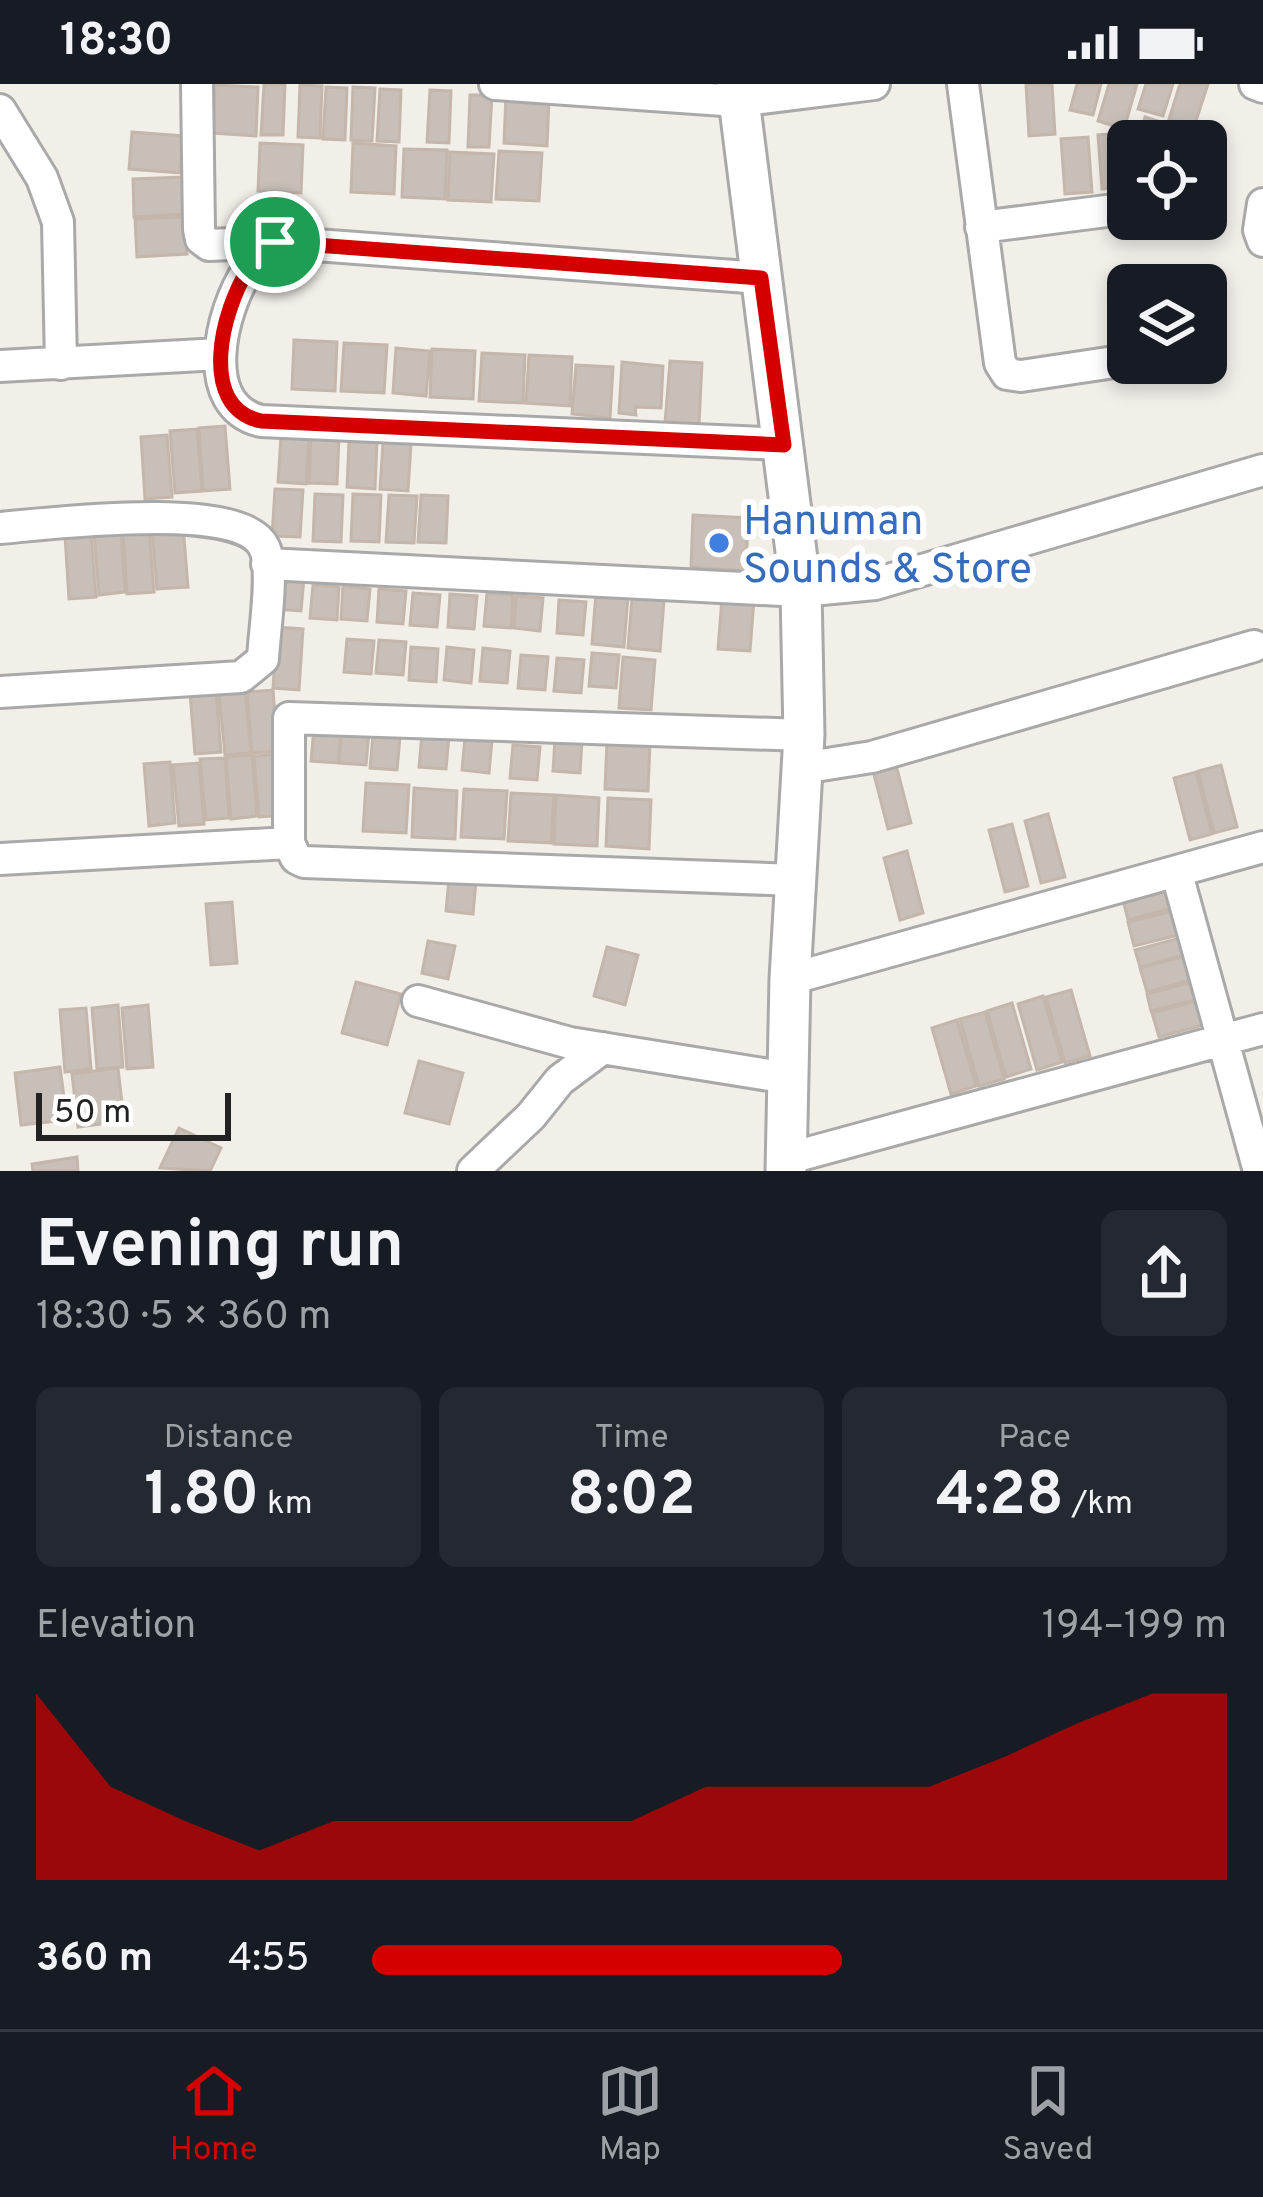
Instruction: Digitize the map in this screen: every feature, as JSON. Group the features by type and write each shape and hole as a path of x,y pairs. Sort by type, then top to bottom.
{"street":[{"path":"197,84 201,239 218,247 275,242 761,278"},
{"path":"494,84 738,92 874,84"},
{"path":"963,84 996,344 1006,374 1022,376 1107,363"},
{"path":"738,92 801,591 803,751 790,979 786,1165 1263,1029"},
{"path":"5,127 42,178 58,222 62,364"},
{"path":"1263,204 1259,230 1263,241"},
{"path":"981,226 1107,211"},
{"path":"275,242 241,284 220,354 223,383 234,408 244,417 784,445"},
{"path":"0,366 220,354"},
{"path":"267,564 801,591 875,584 1263,470"},
{"path":"0,528 130,517 225,524 252,534 264,547 267,564 262,659 241,677 0,692"},
{"path":"795,880 304,862 296,858 289,843 289,718 872,757 1254,646"},
{"path":"0,859 289,843"},
{"path":"790,979 1263,848"},
{"path":"1177,874 1259,1171"},
{"path":"418,1001 570,1043 788,1078"},
{"path":"473,1171 531,1116 560,1080 604,1048"}],"building":[{"path":"264,84 285,84 283,135 261,135"},
{"path":"1026,84 1052,84 1055,134 1029,136"},
{"path":"1077,84 1101,84 1093,115 1070,110"},
{"path":"1109,84 1137,84 1127,120 1098,121"},
{"path":"1146,84 1173,84 1163,116 1138,109"},
{"path":"1180,84 1208,84 1196,120 1169,119"},
{"path":"215,85 258,87 256,136 213,133"},
{"path":"300,85 322,86 320,138 298,137"},
{"path":"326,87 347,88 345,140 323,139"},
{"path":"353,87 375,88 372,141 351,140"},
{"path":"380,89 401,90 399,142 377,141"},
{"path":"430,90 451,91 449,143 427,142"},
{"path":"470,95 492,95 489,147 468,147"},
{"path":"506,95 549,98 547,146 504,143"},
{"path":"132,132 183,136 180,173 129,169"},
{"path":"1107,134 1107,189 1102,189 1098,135"},
{"path":"1088,137 1092,192 1065,194 1061,139"},
{"path":"260,143 303,145 301,193 258,191"},
{"path":"353,143 396,146 394,194 351,192"},
{"path":"404,149 447,150 445,199 402,197"},
{"path":"499,151 542,153 539,201 496,199"},
{"path":"450,152 494,154 491,202 448,200"},
{"path":"183,177 185,214 134,217 133,179"},
{"path":"185,217 187,254 137,257 135,219"},
{"path":"294,340 337,342 335,391 292,389"},
{"path":"344,343 387,345 384,393 341,391"},
{"path":"396,348 430,351 426,396 393,393"},
{"path":"432,349 475,351 473,399 430,397"},
{"path":"482,353 525,355 523,403 479,401"},
{"path":"529,355 572,357 570,406 526,403"},
{"path":"670,361 702,363 699,425 665,423"},
{"path":"622,362 663,366 661,408 635,407 636,415 619,413"},
{"path":"576,365 613,367 610,418 572,414"},
{"path":"225,426 230,489 203,491 199,428"},
{"path":"197,429 202,491 175,493 170,431"},
{"path":"167,435 172,497 145,499 141,437"},
{"path":"281,436 309,437 306,484 278,482"},
{"path":"311,436 339,437 337,484 309,483"},
{"path":"349,440 377,442 375,489 347,487"},
{"path":"383,443 411,444 408,491 380,489"},
{"path":"275,489 303,490 300,537 272,536"},
{"path":"315,494 343,495 341,542 313,541"},
{"path":"353,494 381,495 379,542 351,541"},
{"path":"389,495 417,496 414,543 386,542"},
{"path":"421,495 448,496 446,543 418,542"},
{"name":"Hanuman Sounds & Store","path":"693,515 749,518 745,571 691,567"},
{"path":"183,526 188,587 157,589 152,529"},
{"path":"149,529 154,592 127,594 123,531"},
{"path":"121,530 125,592 99,595 94,532"},
{"path":"91,534 96,597 69,599 65,536"},
{"path":"277,576 304,578 301,611 275,609"},
{"path":"313,585 339,587 337,620 310,618"},
{"path":"343,586 370,589 367,621 341,619"},
{"path":"379,589 406,591 403,624 377,622"},
{"path":"413,593 440,595 437,627 410,625"},
{"path":"487,593 513,595 511,628 484,626"},
{"path":"596,593 628,596 624,647 592,644"},
{"path":"450,594 477,596 474,629 448,627"},
{"path":"516,596 543,598 540,631 514,628"},
{"path":"632,598 664,600 660,651 628,648"},
{"path":"722,598 754,600 750,651 718,649"},
{"path":"559,600 586,602 583,635 557,633"},
{"path":"277,627 303,629 299,690 273,688"},
{"path":"347,639 374,641 371,674 344,672"},
{"path":"379,640 406,642 403,675 376,673"},
{"path":"411,647 438,649 436,682 409,680"},
{"path":"447,647 474,650 471,683 444,680"},
{"path":"483,648 510,651 507,683 480,681"},
{"path":"592,653 619,655 616,688 589,686"},
{"path":"521,655 548,657 545,690 518,688"},
{"path":"623,657 655,660 651,710 619,708"},
{"path":"557,658 584,660 581,693 554,691"},
{"path":"216,690 221,752 195,754 190,693"},
{"path":"273,690 278,751 252,753 247,692"},
{"path":"245,691 251,753 225,755 219,694"},
{"path":"314,728 341,730 338,763 311,761"},
{"path":"342,730 369,732 366,765 339,763"},
{"path":"422,734 449,736 446,769 419,767"},
{"path":"373,735 400,737 397,770 370,768"},
{"path":"465,738 492,740 489,773 462,770"},
{"path":"555,739 582,741 580,773 553,771"},
{"path":"607,741 650,743 648,791 605,789"},
{"path":"513,745 540,747 537,780 510,778"},
{"path":"279,754 285,815 259,817 254,756"},
{"path":"252,755 257,816 231,819 226,757"},
{"path":"225,758 229,818 206,820 200,759"},
{"path":"895,761 911,823 888,829 872,767"},
{"path":"170,762 175,823 149,826 144,764"},
{"path":"199,763 204,824 179,826 173,765"},
{"path":"1221,765 1237,827 1214,833 1198,771"},
{"path":"1196,772 1212,834 1190,840 1174,778"},
{"path":"366,783 409,785 406,833 363,831"},
{"path":"414,788 457,791 455,839 412,837"},
{"path":"464,789 507,791 504,839 461,837"},
{"path":"511,793 554,795 551,843 508,841"},
{"path":"556,795 599,798 597,846 554,844"},
{"path":"608,798 651,800 649,849 606,846"},
{"path":"1048,814 1065,877 1041,883 1025,821"},
{"path":"1012,824 1028,886 1005,892 989,830"},
{"path":"907,851 923,913 900,920 884,858"},
{"path":"449,879 476,881 473,914 446,911"},
{"path":"1174,882 1180,906 1128,920 1122,896"},
{"path":"232,902 237,963 211,965 206,904"},
{"path":"1181,909 1187,933 1134,946 1128,922"},
{"path":"1187,936 1191,953 1140,967 1135,950"},
{"path":"428,941 455,946 448,979 422,973"},
{"path":"607,947 638,955 625,1005 594,996"},
{"path":"1193,954 1199,978 1147,992 1140,968"},
{"path":"1199,980 1203,998 1151,1011 1147,994"},
{"path":"356,982 401,994 387,1045 342,1033"},
{"path":"1071,990 1090,1056 1065,1063 1046,997"},
{"path":"1043,996 1062,1062 1037,1070 1018,1004"},
{"path":"1205,999 1211,1023 1159,1037 1152,1013"},
{"path":"1012,1003 1031,1069 1006,1077 987,1011"},
{"path":"118,1005 123,1067 97,1069 92,1008"},
{"path":"148,1005 153,1067 127,1069 122,1008"},
{"path":"86,1008 91,1069 65,1072 60,1010"},
{"path":"985,1012 1004,1079 979,1086 960,1019"},
{"path":"957,1020 976,1086 951,1094 932,1028"},
{"path":"419,1061 463,1073 449,1124 405,1113"},
{"path":"60,1067 67,1120 21,1125 15,1073"},
{"path":"118,1068 124,1121 78,1127 72,1074"},
{"path":"179,1128 221,1148 210,1171 160,1168"},
{"path":"77,1157 78,1171 33,1171 32,1164"}],"place":[{"name":"Hanuman Sounds & Store","path":"719,543"}],"route":[{"path":"275,242 761,278 784,445 244,417 228,398 220,354 234,300 249,269 275,242"}]}
